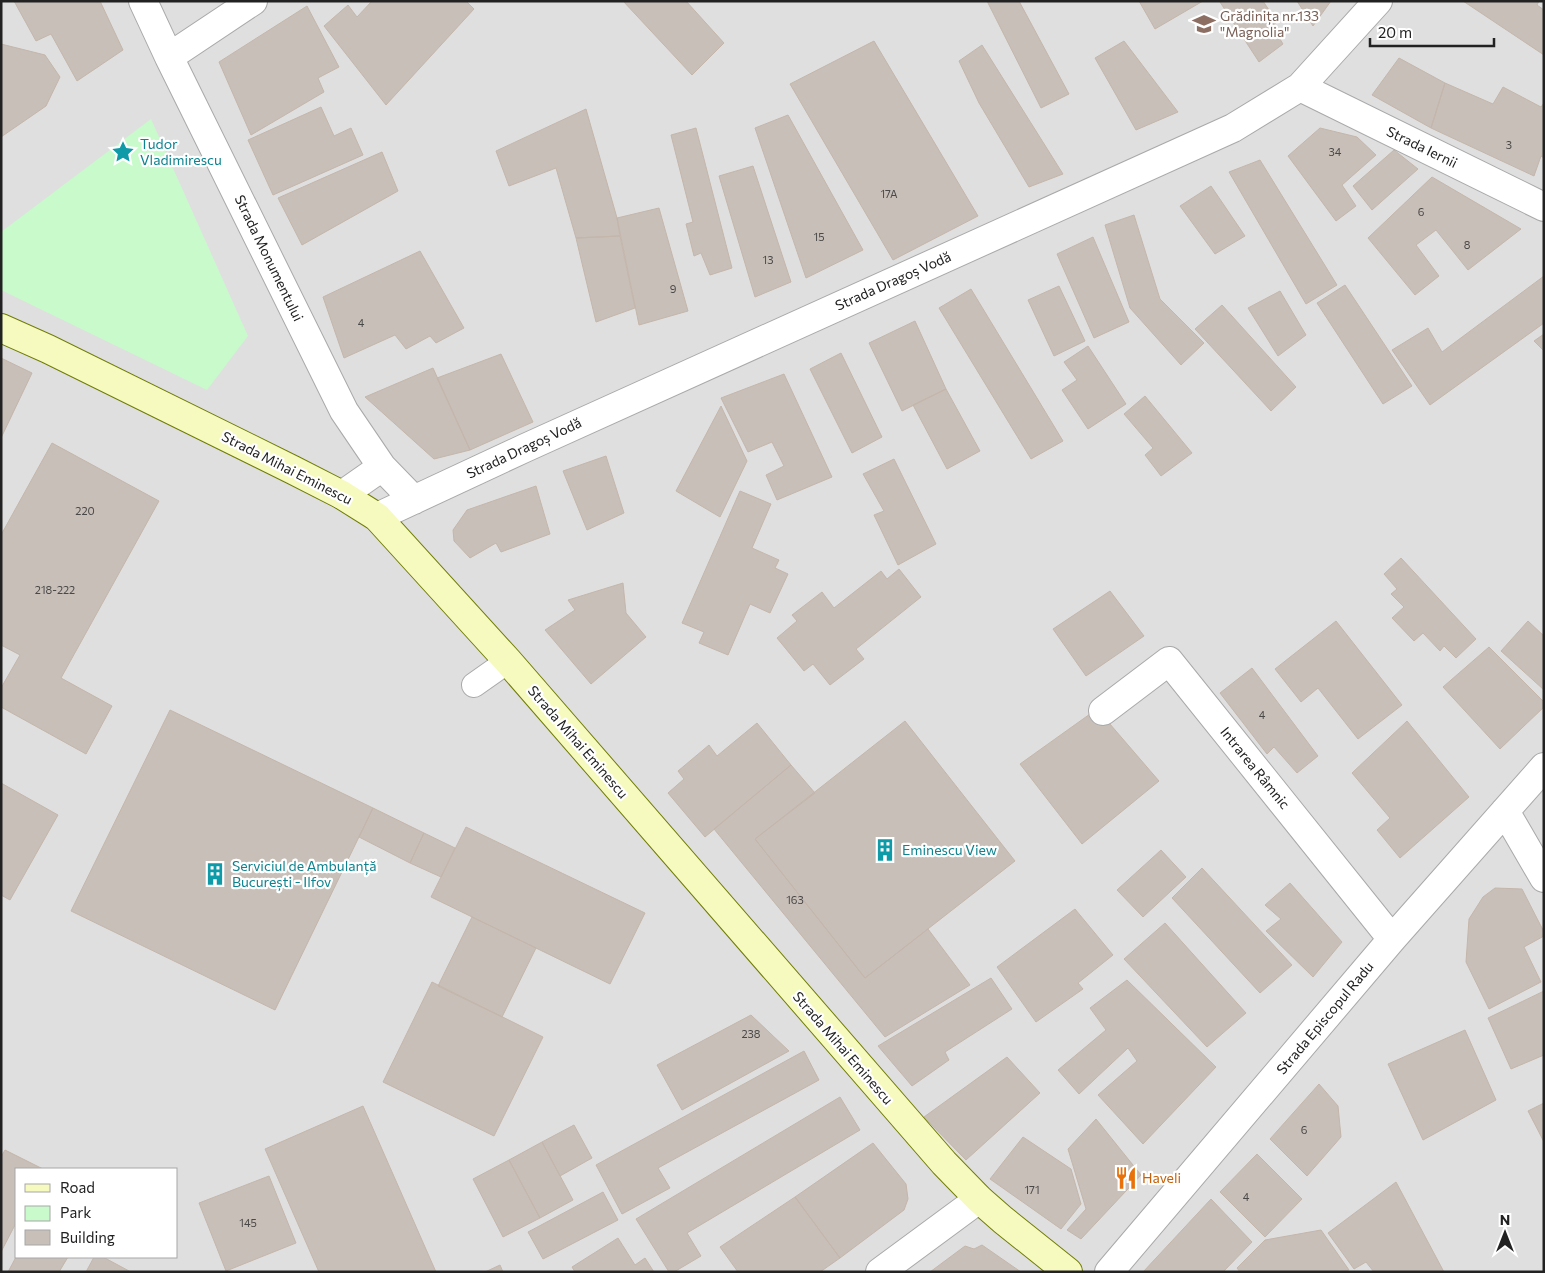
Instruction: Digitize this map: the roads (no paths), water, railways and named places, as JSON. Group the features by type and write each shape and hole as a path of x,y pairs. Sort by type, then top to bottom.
{"main road":[{"name":"Strada Mihai Eminescu","path":"1,328 48,349 342,495 377,517 508,661 944,1163 979,1199 1068,1272"}],"street":[{"name":"Strada Monumentului","path":"143,1 344,411 382,467 414,500"},
{"path":"169,57 253,1"},
{"name":"Strada Dragoș Vodă","path":"377,517 525,448 1233,128 1300,87 1378,1"},
{"name":"Strada Iernii","path":"1300,87 1544,207"},
{"path":"342,495 382,467"},
{"name":"Intrarea Râmnic","path":"1103,711 1169,661 1392,939"},
{"name":"Strada Episcopul Radu","path":"1109,1272 1392,939 1544,767"},
{"path":"1505,810 1544,878"},
{"path":"880,1272 979,1199"}],"lane":[{"path":"474,685 508,661"}],"place":[{"name":"Grădinița nr.133 \"Magnolia\"","path":"1204,24"},
{"name":"Tudor Vladimirescu","path":"123,152"},
{"name":"Eminescu View","path":"885,850"},
{"name":"Serviciul de Ambulanță București - Ilfov","path":"215,874"},
{"name":"Haveli","path":"1126,1178"}]}
